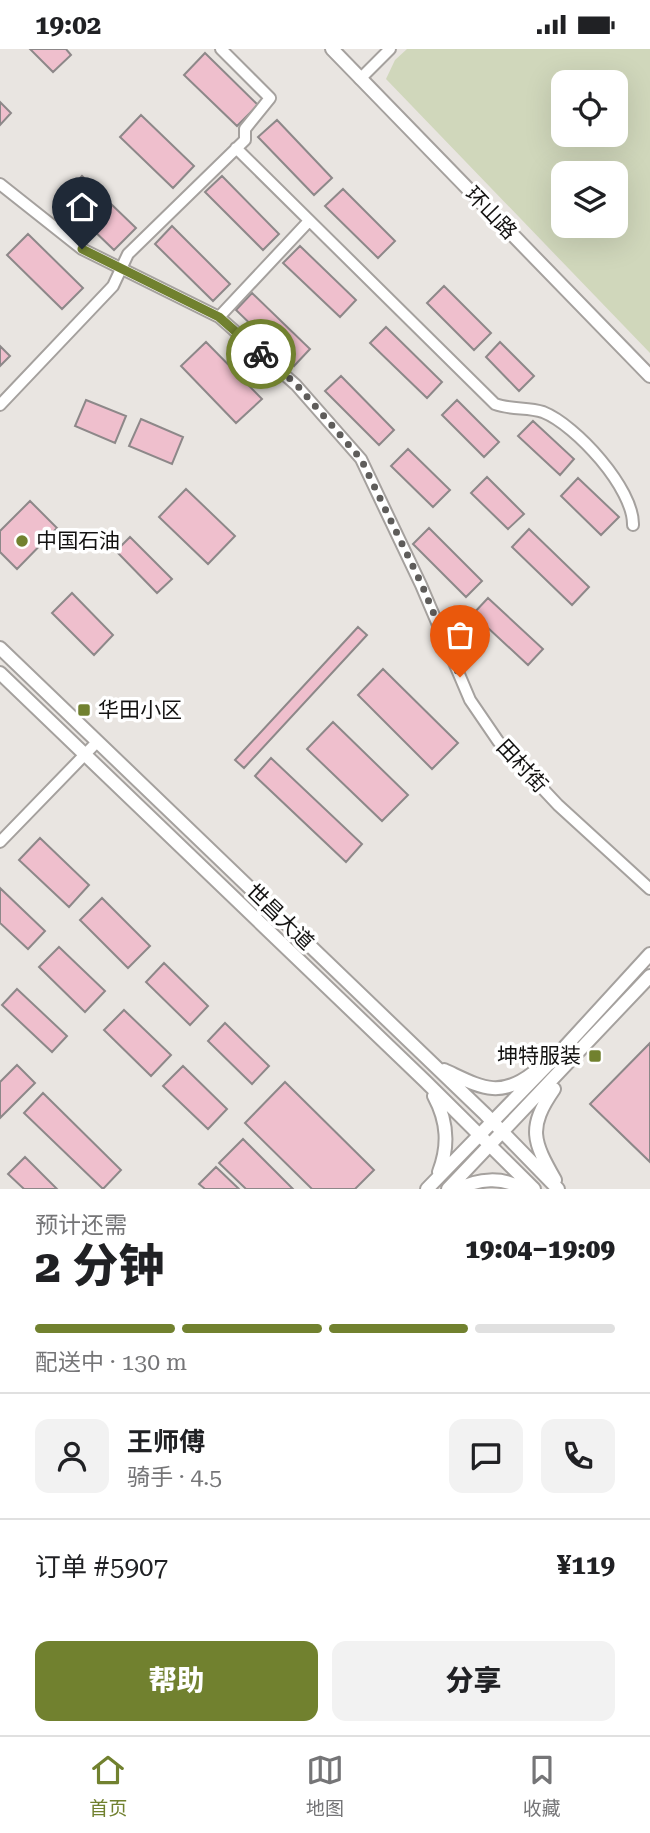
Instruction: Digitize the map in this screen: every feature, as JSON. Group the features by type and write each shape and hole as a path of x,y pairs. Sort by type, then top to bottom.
{"main road":[{"name":"环山路","path":"332,49 650,376"},
{"name":"世昌大道","path":"0,648 493,1122 559,1189"},
{"name":"世昌大道","path":"0,673 534,1189"},
{"path":"427,1189 564,1049 650,954"},
{"path":"449,1189 650,976"},
{"path":"435,1066 480,1087 497,1090 521,1082 564,1049"},
{"path":"559,1189 538,1149 534,1133 536,1118 542,1105 572,1061"},
{"path":"425,1081 441,1109 448,1143 437,1179"},
{"path":"457,1189 487,1179 515,1184 523,1189"}],"street":[{"path":"0,405 113,286 128,254 245,140 245,129 270,98 221,49"},
{"path":"360,79 390,49"},
{"path":"236,148 495,404 511,410 539,411 560,420 608,469 634,512 634,525"},
{"name":"田村街","path":"1,187 82,249 219,317 296,384 361,459 422,585 470,700 498,741 558,805 650,889"},
{"path":"219,317 309,221"},
{"path":"0,842 97,742"}],"green space":[{"path":"407,49 650,49 650,353 386,79 395,60"}],"building":[{"path":"30,49 66,49 71,55 53,72"},
{"path":"205,53 258,105 237,126 184,75"},
{"path":"0,102 11,113 0,125"},
{"path":"141,115 194,166 173,188 120,137"},
{"path":"277,120 332,178 314,195 258,137"},
{"path":"82,176 136,228 114,250 61,199"},
{"path":"222,176 279,234 263,250 205,192"},
{"path":"343,189 395,241 378,258 325,206"},
{"path":"172,226 230,284 213,301 155,244"},
{"path":"28,234 83,288 62,309 7,255"},
{"path":"300,246 356,300 340,317 283,263"},
{"path":"444,286 491,333 474,350 427,303"},
{"path":"252,293 310,349 294,366 236,310"},
{"path":"386,327 442,382 427,398 370,343"},
{"path":"206,342 262,399 236,423 181,366"},
{"path":"500,342 534,376 519,391 486,357"},
{"path":"0,346 10,356 0,366"},
{"path":"341,376 394,430 379,445 325,391"},
{"path":"86,400 126,416 115,443 75,426"},
{"path":"457,400 499,442 484,457 442,415"},
{"path":"141,419 183,437 172,464 129,446"},
{"path":"533,421 574,459 560,475 518,436"},
{"path":"408,449 450,490 433,507 391,466"},
{"path":"487,477 524,514 508,529 471,493"},
{"path":"578,478 619,517 601,535 561,496"},
{"path":"186,489 235,536 208,564 159,517"},
{"name":"中国石油","path":"30,501 57,528 17,569 0,552 0,531"},
{"path":"429,528 482,581 466,597 413,544"},
{"path":"529,529 589,587 572,605 512,547"},
{"path":"130,537 172,579 157,593 116,551"},
{"path":"72,593 113,635 94,655 52,613"},
{"path":"488,598 543,649 528,665 473,614"},
{"path":"358,627 367,635 244,768 235,760"},
{"path":"383,669 458,743 432,769 358,695"},
{"path":"333,722 408,795 382,821 307,749"},
{"path":"271,758 362,844 346,862 255,776"},
{"path":"40,838 89,885 69,907 19,860"},
{"path":"0,888 45,931 28,949 0,923"},
{"path":"102,898 150,946 128,968 80,920"},
{"path":"59,947 105,991 85,1012 39,967"},
{"path":"164,963 208,1006 190,1025 146,982"},
{"path":"17,989 67,1036 52,1052 2,1005"},
{"path":"124,1010 171,1055 151,1076 104,1030"},
{"path":"225,1023 269,1066 252,1084 208,1041"},
{"path":"650,1043 650,1162 590,1104"},
{"path":"17,1065 35,1083 0,1118 0,1082"},
{"path":"183,1066 227,1109 208,1129 163,1086"},
{"path":"285,1082 374,1170 355,1189 312,1189 245,1123"},
{"path":"43,1093 121,1170 103,1189 24,1113"},
{"path":"243,1139 293,1189 246,1189 219,1163"},
{"path":"25,1157 57,1189 24,1189 8,1174"},
{"path":"216,1167 239,1189 205,1189 199,1184"}],"way so far":[{"path":"261,354 296,384 361,459 422,585 460,677"}],"place":[{"name":"中国石油","path":"22,541"},
{"name":"华田小区","path":"84,710"},
{"name":"坤特服装","path":"595,1056"}],"route":[{"path":"82,249 219,317 261,354"}]}
